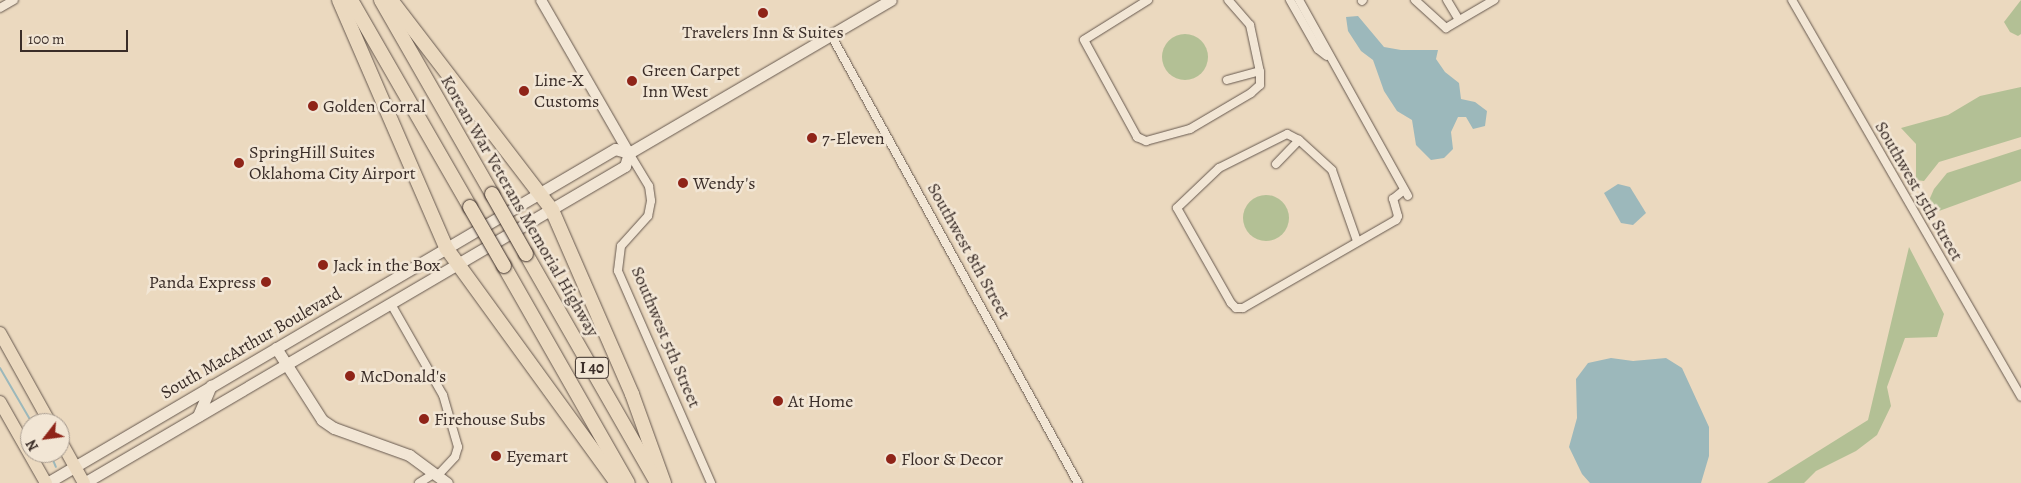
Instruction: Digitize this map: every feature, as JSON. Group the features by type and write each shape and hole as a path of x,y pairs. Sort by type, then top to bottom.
{"highway":[{"path":"339,0 447,249 617,483"},
{"name":"I 40","path":"351,0 628,483"},
{"name":"Korean War Veterans Memorial Highway","path":"381,0 657,483"},
{"path":"391,0 552,210 632,394 664,483"}],"main road":[{"name":"South MacArthur Boulevard","path":"84,483 626,166 630,153 891,0"},
{"name":"South MacArthur Boulevard","path":"46,483 616,149 630,153"},
{"path":"0,333 44,413"},
{"path":"276,348 322,420 342,432 409,455 447,483"},
{"path":"198,416 211,386"},
{"path":"0,402 46,483"},
{"path":"160,438 179,418 176,407"},
{"path":"70,457 84,483"}],"street":[{"path":"0,8 14,0"},
{"name":"Southwest 5th Street","path":"541,0 648,186 651,201 648,216 621,246 618,271 711,483"},
{"path":"1148,0 1084,40 1142,141 1190,130 1256,90 1261,78 1250,25 1228,0"},
{"path":"1290,0 1318,49 1328,56"},
{"path":"1299,0 1325,46 1328,56 1406,193 1393,199 1398,216 1396,220 1243,308 1236,308 1231,303 1177,208 1219,168 1281,134 1300,140 1332,170 1358,241"},
{"path":"1415,0 1446,28 1494,0"},
{"path":"1447,0 1459,20"},
{"name":"Southwest 15th Street","path":"1792,0 2021,397"},
{"name":"Southwest 8th Street","path":"831,35 1078,483"},
{"path":"1227,80 1260,71"},
{"path":"1276,164 1300,140"},
{"path":"391,304 443,395 458,447 455,458 436,474 419,483"}],"green space":[{"path":"2021,0 2021,34 2018,36 2010,32 2004,22"},
{"path":"1190,34 1194,35 1204,44 1207,48 1207,66 1198,76 1190,80 1180,80 1172,76 1163,66 1162,52 1166,44 1176,35"},
{"path":"2021,87 2021,137 1939,162 1924,181 1916,180 1916,144 1901,128 1948,115 1980,96"},
{"path":"2021,149 2021,181 1928,215 1924,212 1934,189 1947,173"},
{"path":"1271,195 1275,196 1285,205 1288,209 1288,227 1279,237 1271,241 1261,241 1253,237 1244,227 1243,213 1247,205 1257,196"},
{"path":"1909,247 1944,314 1937,337 1905,338 1887,387 1891,406 1877,435 1856,451 1816,471 1804,483 1767,483 1868,420"}],"water":[{"path":"1358,16 1384,47 1401,50 1438,50 1436,59 1445,72 1459,83 1461,99 1475,102 1487,111 1485,126 1473,129 1466,117 1458,117 1451,132 1453,149 1444,158 1431,160 1416,145 1412,120 1397,111 1384,91 1373,60 1361,51 1348,31 1346,17"},
{"path":"1618,184 1630,187 1646,213 1633,225 1621,223 1604,193"},
{"path":"1611,358 1633,361 1666,358 1682,368 1709,427 1709,456 1701,483 1590,483 1582,474 1569,447 1577,418 1576,379 1588,363"}],"waterway":[{"path":"0,368 26,413"},
{"path":"54,463 56,467"}],"place":[{"name":"Travelers Inn & Suites","path":"763,13"},
{"name":"Green Carpet Inn West","path":"632,81"},
{"name":"Line-X Customs","path":"524,91"},
{"name":"Golden Corral","path":"313,106"},
{"name":"7-Eleven","path":"812,138"},
{"name":"SpringHill Suites Oklahoma City Airport","path":"239,163"},
{"name":"Wendy's","path":"683,183"},
{"name":"Jack in the Box","path":"323,265"},
{"name":"Panda Express","path":"266,282"},
{"name":"McDonald's","path":"350,376"},
{"name":"At Home","path":"778,401"},
{"name":"Firehouse Subs","path":"424,419"},
{"name":"Eyemart","path":"496,456"},
{"name":"Floor & Decor","path":"891,459"}]}
